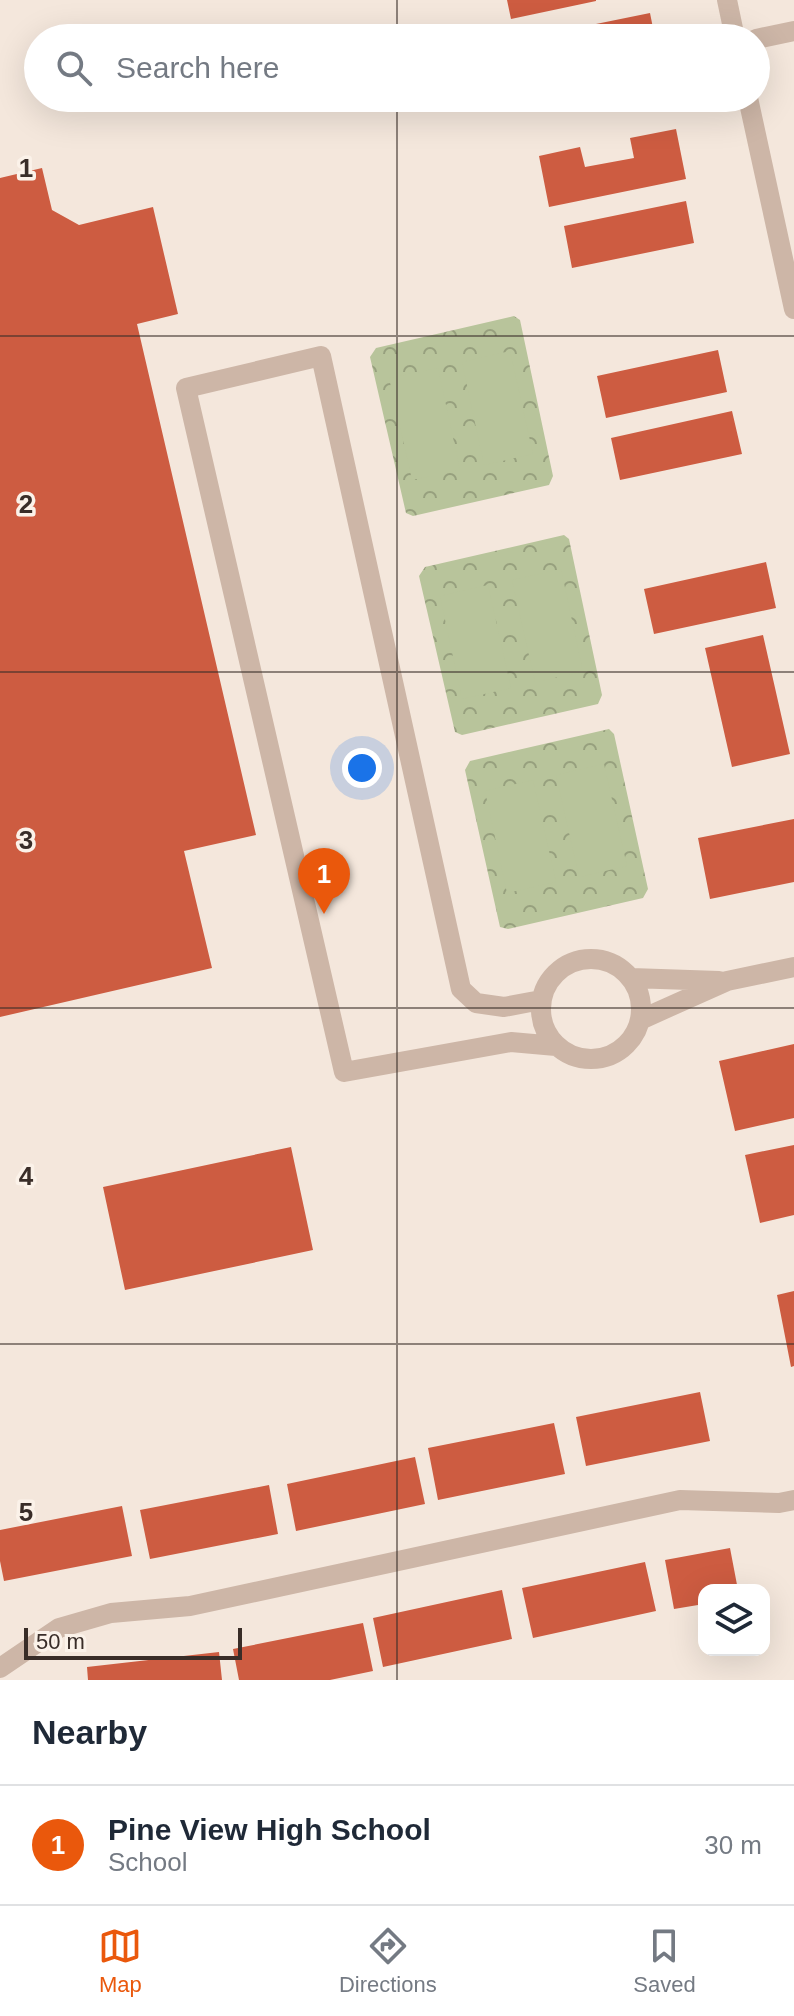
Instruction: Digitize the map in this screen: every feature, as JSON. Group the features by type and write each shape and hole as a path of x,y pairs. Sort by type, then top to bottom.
{"street":[{"path":"727,0 732,24"},
{"path":"770,36 794,31"},
{"path":"751,112 794,309"},
{"path":"541,1000 504,1007 476,1003 461,989 321,356 186,388 344,1072 511,1042 556,1046"},
{"path":"586,959 603,960 631,978 641,1005 640,1020 627,1044 617,1053 585,1059 570,1055 556,1046 543,1025 541,1000 546,985 556,972 570,963 586,959"},
{"path":"640,1020 727,981 794,967"},
{"path":"631,978 727,981"},
{"path":"0,1668 59,1628 111,1613 190,1606 680,1500 779,1503 794,1500"}],"green space":[{"path":"514,316 520,320 553,476 549,485 413,516 406,513 370,357 376,348"},
{"path":"510,351 533,454 484,465 462,362"},
{"path":"438,368 460,470 412,480 389,378"},
{"path":"564,535 569,539 602,695 598,704 462,735 455,732 419,576 425,567"},
{"path":"561,569 583,672 535,682 512,580"},
{"path":"488,585 511,688 462,699 440,596"},
{"path":"609,729 614,734 648,889 643,898 508,929 500,927 465,770 470,761"},
{"path":"604,764 627,866 579,877 556,775"},
{"path":"533,780 556,882 507,893 485,791"}],"building":[{"path":"507,0 596,0 596,1 511,19"},
{"path":"650,13 652,24 596,24"},
{"path":"676,129 686,179 549,207 539,156 580,147 585,167 634,158 630,138"},
{"path":"42,168 52,210 79,225 153,207 178,314 137,324 256,835 184,851 212,968 0,1017 0,178"},
{"path":"686,201 694,243 572,268 564,226"},
{"path":"718,350 727,392 606,418 597,376"},
{"path":"732,411 742,454 620,480 611,438"},
{"path":"766,562 776,608 654,634 644,589"},
{"path":"763,635 790,754 732,767 705,648"},
{"path":"794,819 794,882 710,899 698,838"},
{"path":"794,1044 794,1118 735,1131 719,1061"},
{"path":"794,1145 794,1215 760,1223 745,1155"},
{"path":"291,1147 313,1250 125,1290 103,1187"},
{"path":"794,1291 794,1366 791,1367 777,1295"},
{"path":"700,1392 710,1441 586,1466 576,1417"},
{"path":"554,1423 565,1474 438,1500 428,1448"},
{"path":"415,1457 425,1504 296,1531 287,1484"},
{"path":"269,1485 278,1534 150,1559 140,1510"},
{"path":"122,1506 132,1556 4,1581 0,1561 0,1530"},
{"path":"730,1548 737,1584 698,1584 698,1605 674,1609 665,1560"},
{"path":"645,1562 656,1611 533,1638 522,1588"},
{"path":"502,1590 512,1639 383,1667 373,1618"},
{"path":"363,1623 373,1671 330,1680 239,1680 233,1649"},
{"path":"219,1652 222,1680 88,1680 87,1667"}],"place":[{"name":"Pine View High School","path":"324,914"}]}
